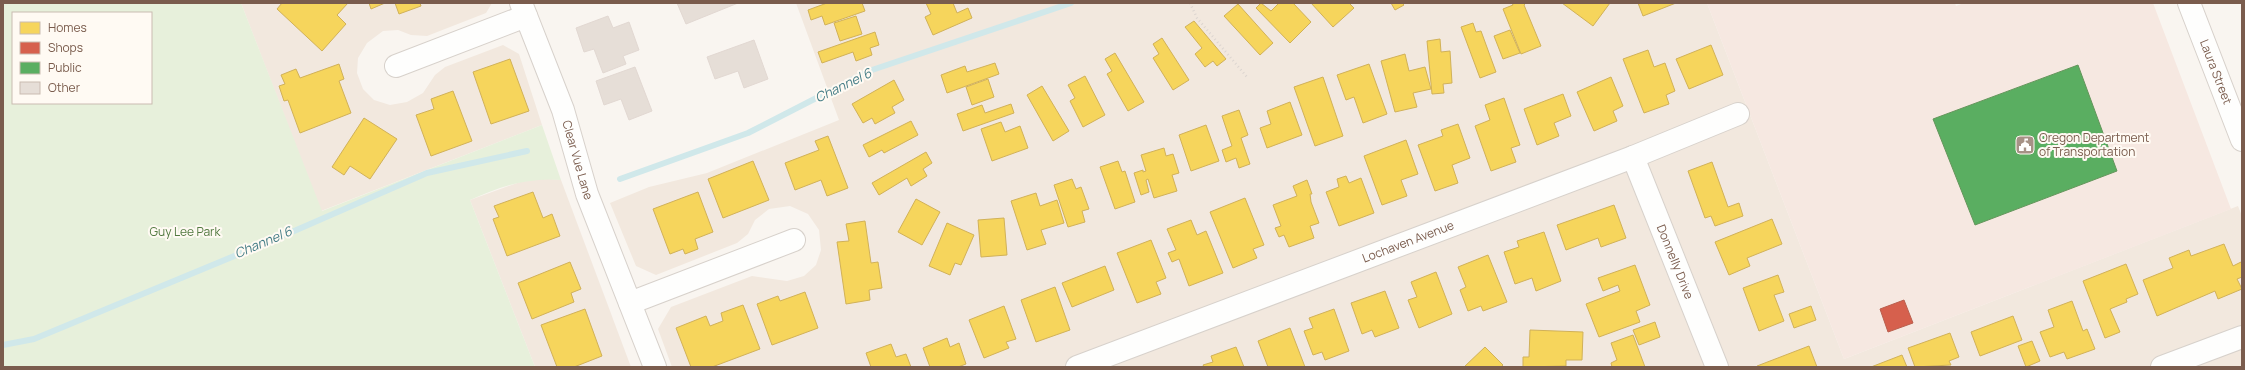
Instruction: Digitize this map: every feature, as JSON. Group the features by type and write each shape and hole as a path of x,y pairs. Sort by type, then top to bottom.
{"street":[{"name":"Laura Street","path":"2189,3 2242,140"},
{"name":"Clear Vue Lane","path":"396,66 523,10 563,110 587,194 655,367"},
{"name":"Lochaven Avenue","path":"1077,367 1633,157 1738,114"},
{"name":"Donnelly Drive","path":"1633,157 1717,367"},
{"path":"630,303 794,240"},
{"path":"2162,367 2242,337"}],"path":[{"path":"1190,3 1197,18 1247,77"}],"shaded area":[{"path":"241,3 492,3 486,13 427,36 411,35 398,30 383,31 367,43 358,58 357,73 363,89 374,100 390,105 407,102 423,93 435,75 445,67 503,45 519,54 542,125 321,211"},
{"path":"796,3 1707,3 1844,359 2238,206 2242,216 2242,367 672,367 658,329 671,307 752,276 787,281 804,276 816,265 821,250 819,230 808,214 790,206 769,209 755,220 748,234 737,243 656,275 636,266 610,203 649,187 707,173 839,120"},
{"path":"1707,3 1955,3 1956,6 1964,3 2153,3 2231,209 1844,359"},
{"path":"541,178 561,180 631,367 535,367 470,200 520,182"}],"green space":[{"name":"Guy Lee Park","path":"3,3 241,3 322,211 542,125 561,180 537,180 514,184 470,200 535,367 3,367"}],"building: Homes":[{"path":"282,3 348,3 337,15 346,24 322,51 277,9"},
{"path":"369,3 385,3 371,9"},
{"path":"395,3 420,3 421,6 399,14"},
{"path":"827,3 862,3 865,11 825,25 822,16 811,20 808,10"},
{"path":"926,3 953,3 957,13 968,8 972,18 933,35 925,17 931,14"},
{"path":"1261,3 1271,11 1279,3 1293,3 1311,22 1290,43 1256,8"},
{"path":"1311,3 1349,3 1354,8 1333,27"},
{"path":"1391,3 1402,3 1404,5 1395,10"},
{"path":"1512,3 1526,3 1524,5 1541,46 1521,54 1503,9 1513,5"},
{"path":"1562,3 1610,3 1593,26"},
{"path":"1638,3 1676,3 1643,16"},
{"path":"1238,4 1273,43 1260,55 1224,16"},
{"path":"856,16 862,34 840,41 834,23"},
{"path":"1194,21 1226,59 1217,66 1213,61 1205,67 1195,54 1202,48 1185,27"},
{"path":"1473,23 1476,32 1481,31 1496,72 1480,78 1461,27"},
{"path":"1510,30 1520,53 1503,59 1494,36"},
{"path":"875,32 879,45 870,48 872,55 856,61 853,52 822,63 818,52"},
{"path":"1162,38 1189,80 1173,90 1153,58 1159,54 1153,44"},
{"path":"1440,39 1441,52 1450,51 1452,83 1443,84 1444,93 1432,94 1427,41"},
{"path":"1711,45 1723,75 1689,89 1676,59"},
{"path":"1648,50 1654,67 1665,63 1675,91 1666,95 1669,104 1644,113 1623,59"},
{"path":"1115,53 1144,102 1128,111 1107,74 1112,71 1105,59"},
{"path":"1405,54 1409,71 1425,67 1431,89 1413,93 1417,107 1395,112 1381,61"},
{"path":"510,59 529,111 491,124 473,72"},
{"path":"995,63 999,74 947,93 941,75 965,66 967,72"},
{"path":"339,64 344,79 339,81 351,113 300,133 288,100 284,101 279,86 285,84 281,75 296,69 300,78"},
{"path":"1369,64 1387,114 1363,123 1354,97 1346,100 1337,75"},
{"path":"1085,76 1105,115 1083,127 1070,101 1075,98 1068,85"},
{"path":"1323,77 1343,136 1315,146 1294,87"},
{"path":"1611,77 1623,106 1613,111 1617,121 1594,131 1577,92"},
{"path":"988,79 994,97 972,105 966,87"},
{"path":"894,80 904,100 892,107 895,113 875,124 872,118 863,123 852,104"},
{"path":"1042,86 1069,131 1053,141 1027,95"},
{"path":"453,91 472,141 431,156 416,115 434,109 431,99"},
{"path":"1563,94 1571,116 1554,123 1559,136 1537,145 1524,109"},
{"path":"1504,98 1520,145 1511,148 1516,162 1491,171 1475,126 1490,120 1485,105"},
{"path":"1290,102 1302,135 1267,148 1260,128 1271,124 1267,111"},
{"path":"1011,104 1014,113 963,131 957,114 982,105 985,113"},
{"path":"1239,110 1248,135 1241,138 1250,164 1239,168 1236,158 1226,162 1222,150 1232,146 1222,116"},
{"path":"364,118 397,139 370,179 350,166 344,175 332,167"},
{"path":"911,121 918,135 884,153 882,150 869,157 863,145"},
{"path":"1001,122 1005,132 1020,126 1028,148 992,161 981,129"},
{"path":"1458,124 1470,158 1452,165 1458,183 1435,191 1418,145 1443,136 1441,130"},
{"path":"1206,125 1219,161 1191,171 1179,135"},
{"path":"828,136 848,188 827,196 821,180 795,190 785,163 819,150 815,141"},
{"path":"1406,140 1418,174 1401,180 1407,196 1382,205 1364,156"},
{"path":"1164,148 1166,156 1173,154 1179,173 1172,175 1177,191 1154,198 1148,179 1146,180 1149,192 1141,195 1134,173 1143,170 1143,172 1146,171 1141,155"},
{"path":"926,152 932,163 923,169 927,176 911,186 907,178 879,195 872,183"},
{"path":"753,161 769,200 723,218 708,179"},
{"path":"1118,161 1122,172 1125,171 1135,202 1115,209 1100,167"},
{"path":"1712,162 1728,207 1739,203 1743,216 1715,226 1711,216 1705,218 1688,171"},
{"path":"1346,176 1349,183 1361,178 1374,213 1339,226 1326,192 1339,187 1337,179"},
{"path":"1072,179 1076,189 1081,187 1089,209 1082,211 1085,222 1068,227 1054,185"},
{"path":"1307,180 1312,194 1310,194 1311,202 1319,223 1310,226 1314,238 1289,247 1284,235 1279,237 1275,228 1281,226 1273,205 1297,196 1293,186"},
{"path":"533,192 543,218 552,214 560,236 507,256 493,219 499,217 494,206"},
{"path":"698,192 713,232 695,239 698,249 685,254 683,249 670,254 653,209"},
{"path":"1036,193 1040,206 1057,200 1064,223 1041,230 1046,244 1027,250 1011,201"},
{"path":"1245,198 1264,245 1253,249 1257,258 1233,268 1210,212"},
{"path":"916,199 940,212 922,245 898,232"},
{"path":"1614,205 1626,238 1601,247 1598,238 1566,250 1557,225"},
{"path":"1004,218 1007,255 981,257 978,220"},
{"path":"1772,219 1782,244 1747,258 1750,266 1729,275 1715,242"},
{"path":"1191,220 1197,235 1206,231 1223,273 1189,286 1179,259 1172,262 1168,253 1176,250 1167,229"},
{"path":"865,221 871,263 878,262 882,288 869,290 870,300 846,304 837,242 849,241 846,224"},
{"path":"947,223 974,235 961,265 955,263 950,275 929,266"},
{"path":"1544,232 1561,281 1536,291 1532,278 1515,284 1504,252 1519,247 1517,241"},
{"path":"1151,240 1166,278 1156,282 1161,294 1137,303 1117,253"},
{"path":"2224,244 2233,266 2241,262 2242,264 2242,277 2237,279 2242,289 2218,299 2215,291 2157,316 2143,280 2173,268 2169,258 2189,250 2191,256"},
{"path":"1488,255 1507,302 1483,311 1481,306 1468,311 1460,290 1466,287 1458,267"},
{"path":"570,262 581,289 571,293 574,302 532,319 518,283"},
{"path":"2126,264 2138,294 2126,299 2127,302 2110,309 2120,332 2105,338 2083,281"},
{"path":"1635,265 1650,305 1636,311 1640,322 1599,337 1586,304 1620,291 1618,285 1603,291 1598,278"},
{"path":"1105,266 1114,290 1072,307 1062,283"},
{"path":"1436,272 1452,314 1419,328 1408,300 1417,297 1411,282"},
{"path":"1778,275 1784,292 1774,295 1784,321 1759,331 1743,288"},
{"path":"1055,287 1070,330 1036,342 1021,300"},
{"path":"1385,291 1399,328 1375,337 1372,330 1362,334 1351,303"},
{"path":"805,292 818,328 772,345 757,304 778,296 780,301"},
{"path":"2072,301 2083,331 2087,329 2095,349 2067,359 2064,352 2050,357 2040,332 2054,327 2048,310"},
{"path":"743,305 760,349 712,367 691,367 676,328 706,316 710,326 723,321 721,313"},
{"path":"1004,306 1016,339 1006,342 1009,348 984,358 969,320"},
{"path":"1811,306 1816,320 1794,328 1789,314"},
{"path":"585,309 602,356 574,367 557,367 541,325"},
{"path":"1334,309 1349,351 1325,360 1322,352 1313,355 1304,331 1313,328 1309,318"},
{"path":"2013,316 2022,340 1980,356 1971,332"},
{"path":"1655,322 1660,337 1639,345 1633,330"},
{"path":"1290,328 1305,367 1268,367 1258,341"},
{"path":"1530,330 1583,332 1582,360 1566,360 1566,366 1523,367 1523,357 1529,357"},
{"path":"1950,333 1959,357 1949,361 1951,365 1915,367 1908,348"},
{"path":"1633,335 1645,367 1612,367 1611,363 1617,360 1611,343"},
{"path":"947,338 950,347 959,343 966,364 958,367 930,367 923,348"},
{"path":"2032,341 2040,361 2026,367 2018,346"},
{"path":"891,344 896,357 906,354 911,367 871,367 866,353"},
{"path":"1809,346 1817,367 1757,367 1757,366"},
{"path":"1236,347 1244,367 1204,367 1203,365 1213,362 1211,356"},
{"path":"1485,347 1503,365 1501,367 1464,367"},
{"path":"1902,355 1907,367 1871,367"}],"building: Shops":[{"path":"1904,300 1913,323 1888,332 1880,309"}],"building: Public":[{"name":"Oregon Department of Transportation","path":"2078,65 2117,171 1975,225 1933,119"}],"building: Other":[{"path":"677,3 738,3 686,24"},
{"path":"608,16 613,28 629,22 639,50 623,56 626,64 603,73 594,49 584,52 576,28"},
{"path":"754,40 768,79 744,88 738,71 715,79 707,57"},
{"path":"635,67 652,111 629,120 621,99 604,105 596,81"}],"waterway":[{"name":"Channel 6","path":"620,179 748,133 869,71 1071,3"},
{"name":"Channel 6","path":"3,345 34,339 285,235 427,173 527,151"}],"place":[{"name":"Oregon Department of Transportation","path":"2025,145"}]}
